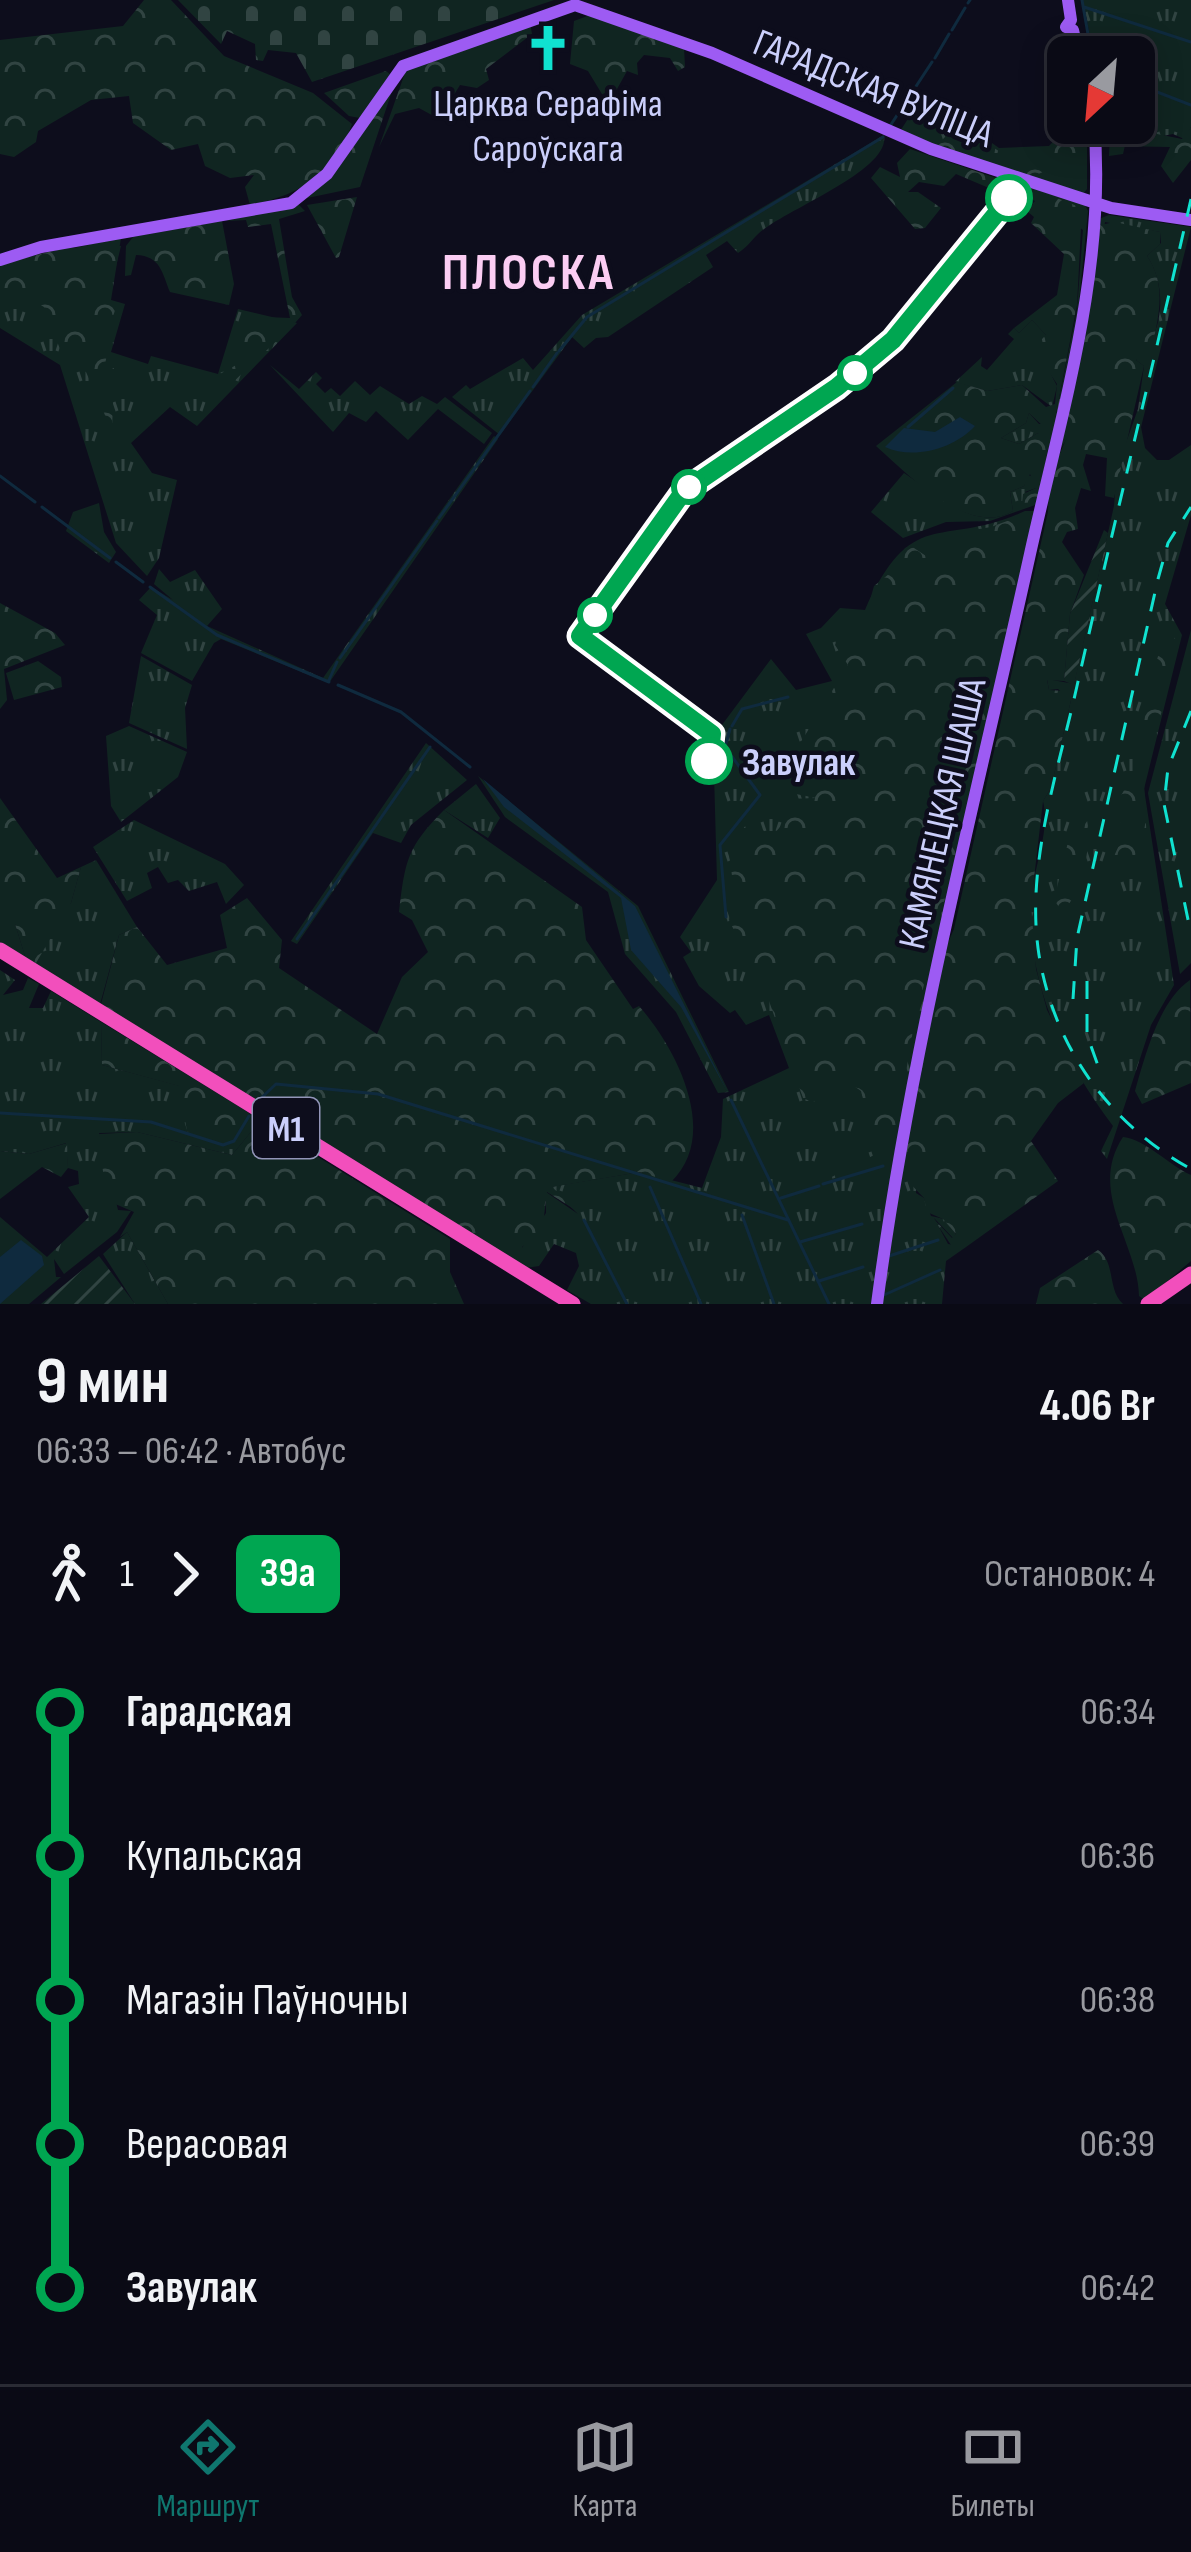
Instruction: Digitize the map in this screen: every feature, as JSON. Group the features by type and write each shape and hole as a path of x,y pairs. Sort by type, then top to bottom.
{"highway":[{"name":"М1","path":"0,952 569,1304"},
{"path":"1152,1304 1191,1276"}],"main road":[{"path":"1071,0 1077,36"},
{"name":"ГАРАДСКАЯ ВУЛІЦА","path":"0,260 281,206 307,193 327,174 403,65 574,5 712,53 931,149 1091,202 1191,221"},
{"name":"КАМЯНЕЦКАЯ ШАША","path":"877,1304 921,1032 1078,337 1092,144"}],"green space":[{"path":"144,0 171,0 224,56 313,93 352,124 325,169 300,188 250,205 245,187 254,175 230,178 205,166 198,144 171,150 133,123 129,96 91,100 38,131 36,142 14,157 0,154 0,40 123,26"},
{"path":"178,0 554,0 312,82 296,53 268,50 263,61 256,60 255,44 227,31 221,44"},
{"path":"1083,0 1191,0 1191,127 1184,139 1173,134 1155,137 1155,36 1090,36"},
{"path":"593,14 684,48 685,67 678,71 670,58 644,55 637,63 638,75 627,71 612,98 605,99 588,71 570,64 574,21"},
{"path":"530,23 532,34 486,69 489,80 477,88 460,85 439,119 419,108 395,114 379,147 406,70"},
{"path":"386,71 391,75 360,118 349,116 324,93"},
{"path":"393,88 360,187 307,198 306,197"},
{"path":"918,103 948,112 999,148 1087,144 1087,189 1083,194 899,133"},
{"path":"934,107 1000,152 1024,154 1043,172 1031,177 916,138 942,140 947,135"},
{"path":"1191,127 1191,160 1173,183 1161,166 1170,147 1115,144 1155,144 1155,134 1182,139"},
{"path":"884,135 882,149 854,176 771,224 738,253 727,241 706,255 713,267 608,337 596,338 584,348 572,337 500,435 452,397 466,385 470,389 523,358 533,370 582,315"},
{"path":"1055,144 1083,144 1084,173 1069,188 1048,178 1046,155"},
{"path":"1110,144 1125,145 1123,154 1109,156"},
{"path":"910,149 1002,180 1007,187 996,191 956,174 944,186 919,182 908,192 918,192 941,208 925,228 915,229 871,178 880,167 900,177 897,163"},
{"path":"1023,184 1085,205 1088,211 1075,342 1038,504 990,521 946,522 903,538 871,512 904,473 971,514 999,517 1013,511 1010,492 1024,486 1028,475 1036,478 1036,488 1025,492 1037,502 1049,452 1038,433 1019,444 1001,438 1026,423 1029,413 1039,424 1054,424 1077,310 1083,230 1025,186 1018,188"},
{"path":"1029,187 1082,208 1077,305 1054,424 1044,427 1029,413 1026,423 1001,438 1019,444 1038,433 1050,440 1037,502 1022,503 1023,494 1036,488 1030,474 1024,486 1010,492 1013,511 996,517 977,516 940,499 876,446 957,382 987,391 1022,385 1046,407 1055,404 1057,384 1033,348 1046,335 1032,320 1019,333 1014,328 1057,295 1064,254 1031,223 1034,217 1027,211 1035,201 1020,193"},
{"path":"357,197 339,257 336,258 307,205"},
{"path":"298,204 305,211 279,219 292,297 302,315 295,323 264,317 290,318 271,224 248,227 246,220 227,221"},
{"path":"1109,215 1191,227 1141,427 1145,448 1157,460 1169,460 1191,445 1191,515 1165,604 1182,635 1144,789 1174,985 1151,1025 1107,1159 1101,1151 1113,1126 1080,1077 1053,1022 1036,964 1031,903 1045,825 1043,801 1051,788 1071,700 1058,689 1049,690 1047,679 1074,684 1114,506 1117,468 1138,409 1144,366 1136,360 1152,338 1160,311 1158,282 1147,256 1161,243 1160,232 1105,222 1063,430 1070,434 1059,451 934,1002 1099,219"},
{"path":"222,221 234,284 229,305 170,292 159,267 144,256 136,255 131,275 125,276 126,246 133,237"},
{"path":"1115,222 1160,232 1160,244 1147,256 1157,278 1159,313 1151,351 1136,360 1144,366 1114,498 1105,496 1107,458 1086,454 1083,465 1091,491 1081,488 1075,508 1078,529 1067,532 1062,542 1084,575 1070,614 1064,681 1047,680 1049,690 1065,691 1071,700 1051,788 1043,801 1031,904 1036,969 1047,1010 1084,1083 1058,1103 1031,1141 1058,1181 966,1247 953,1248 933,1218 952,1238 956,1234 943,1219 927,1212 924,1198 902,1175 944,952 954,929 1048,512 1051,480 1069,434 1063,430 1100,225"},
{"path":"121,238 111,300 125,304 111,352 148,364 151,356 218,374 238,309 297,323 197,426 170,407 131,443 152,473 177,480 159,558 147,576 116,543 60,365 0,328 0,264"},
{"path":"91,244 121,246 108,299 116,308 101,347 108,351 103,372 114,368 112,431 86,372 66,365 44,307 11,287 0,290 0,264 69,247 81,250"},
{"path":"1032,320 1046,335 1042,357 1057,386 1052,407 1022,385 987,391 955,382 982,357 981,366 987,370 1014,339 1008,334 1014,328 1019,333"},
{"path":"245,321 288,330 230,385 206,384 195,371 218,375 251,357 239,333"},
{"path":"270,365 299,389 316,372 322,378 316,384 325,393 331,388 340,396 355,381 370,395 380,386 409,404 422,396 437,404 445,397 492,433 484,444 438,409 408,440 376,411 366,422 349,413 333,432"},
{"path":"494,436 498,439 329,683 221,639 192,681 141,653 157,615 139,600 151,587 173,600 154,584 159,569 170,582 195,570 222,609 207,626 323,678"},
{"path":"99,503 104,532 116,552 109,563 66,531 73,512"},
{"path":"1035,511 945,922 874,1304 591,1304 567,1290 579,1266 576,1253 554,1244 539,1266 525,1268 522,1248 546,1213 546,1192 578,1214 550,1187 640,1172 702,1188 721,1137 723,1099 789,1068 769,1015 746,1025 735,1010 730,1013 699,986 683,957 691,952 680,937 717,880 713,737 771,659 796,690 832,681 806,634 821,628 840,608 865,610 898,555 915,542"},
{"path":"1029,513 1033,518 1010,601 1004,655 913,1030 892,1156 888,1163 824,1181 876,1154 861,1091 854,1086 812,1102 803,1098 769,1001 729,920 734,890 728,847 752,818 751,825 773,835 787,819 777,822 773,811 787,813 788,819 796,813 785,805 786,799 816,798 786,792 782,797 774,786 848,665 835,645 846,613 855,618 843,636 861,632 874,586 899,566 909,571 900,558 905,548 911,546 926,556 920,539 991,527"},
{"path":"1104,530 1108,533 1074,685 1064,681 1070,614"},
{"path":"0,603 55,633 65,645 4,669 7,700 0,709"},
{"path":"1167,626 1179,645 1151,752 1143,761 1147,846 1128,860 1115,884 1110,865 1121,841 1119,799 1133,775 1148,690"},
{"path":"1191,630 1191,963 1180,974 1148,793"},
{"path":"141,656 192,685 185,708 187,749 129,723"},
{"path":"38,661 61,677 62,687 14,700 6,673"},
{"path":"129,726 187,752 178,777 121,822 111,806 106,736"},
{"path":"426,743 467,780 411,825 401,843 373,833 297,944 291,941"},
{"path":"478,776 638,906 729,1092 718,1093 676,1012 625,954 608,892 505,817"},
{"path":"476,784 500,818 488,838 444,810"},
{"path":"0,798 57,878 81,867 71,903 36,963 25,956 15,924 0,924"},
{"path":"444,810 582,907 586,940 633,1009 639,1006 667,1044 693,1116 685,1162 671,1182 640,1172 552,1187 580,1213 547,1192 542,1232 522,1247 532,1257 525,1268 100,1008 119,935 137,927 167,965 227,948 220,915 247,898 282,940 279,968 377,1034 402,977 428,952 412,920 399,912 410,856"},
{"path":"1085,815 1085,865 1062,911 1054,900 1068,842"},
{"path":"134,820 225,864 244,885 226,904 217,882 189,891 178,880 168,883 158,867 147,873 152,888 127,901 93,847"},
{"path":"96,860 137,927 119,935 99,1008 0,946 0,924 15,924 25,956 71,903 81,867"},
{"path":"0,970 15,980 3,995 23,990 28,978 39,984 29,1008 43,1008 51,991 101,1022 102,1065 180,1086 188,1131 246,1111 260,1121 232,1155 137,1132 99,1133 118,1210 131,1211 117,1232 64,1274 54,1259 56,1277 61,1277 29,1304 0,1304 0,1217 47,1257 89,1217 68,1187 79,1184 78,1171 68,1168 66,1143 29,1154 0,1151"},
{"path":"1190,980 1191,1083 1142,1104 1135,1091 1155,1030 1170,1001"},
{"path":"101,1022 246,1111 234,1136 220,1142 187,1131 179,1086 102,1065"},
{"path":"928,1031 916,1193 924,1198 931,1216 944,1219 956,1234 953,1238 934,1218 948,1244 966,1247 946,1261 942,1304 879,1304 897,1177"},
{"path":"260,1121 450,1239 450,1272 464,1304 168,1304 127,1232 120,1237 134,1212 106,1200 99,1134 137,1132 232,1155"},
{"path":"1123,1137 1191,1175 1191,1261 1145,1300 1139,1296 1112,1198 1113,1157"},
{"path":"67,1143 68,1168 61,1177 42,1167 0,1199 0,1151 29,1154"},
{"path":"127,1232 168,1304 135,1304 103,1254"},
{"path":"1098,1250 1123,1304 1036,1304 1040,1288"},
{"path":"99,1256 135,1304 41,1304"}],"water":[{"path":"960,417 975,426 945,446 920,452 885,447 904,428 935,432"},
{"path":"483,779 635,906 727,1091 681,1007 631,950 621,898 504,807"},
{"path":"21,1240 42,1256 44,1265 0,1304 0,1257"}],"waterway":[{"path":"1082,0 1088,36"},
{"path":"1084,7 1191,42"},
{"path":"952,30 965,8"},
{"path":"935,58 949,34"},
{"path":"890,126 932,62"},
{"path":"1155,91 1191,105"},
{"path":"559,351 587,317 883,137"},
{"path":"533,387 557,353"},
{"path":"908,427 953,388"},
{"path":"439,518 530,391"},
{"path":"0,476 35,502"},
{"path":"42,507 110,558"},
{"path":"340,658 437,521"},
{"path":"116,562 143,582"},
{"path":"150,587 217,635 329,682"},
{"path":"329,680 337,662"},
{"path":"338,685 401,712 470,767"},
{"path":"732,726 742,709 788,697"},
{"path":"726,917 720,845 760,795 725,747 730,729"},
{"path":"297,939 430,747"},
{"path":"258,1101 276,1084 378,1094 788,1220"},
{"path":"731,1100 829,1304"},
{"path":"0,1113 151,1122 223,1145 234,1141 249,1116"},
{"path":"823,1184 883,1166"},
{"path":"781,1198 819,1186"},
{"path":"650,1187 701,1304"},
{"path":"742,1215 774,1304"},
{"path":"584,1220 627,1304"},
{"path":"800,1242 862,1224"},
{"path":"889,1256 938,1240"},
{"path":"819,1281 863,1267"},
{"path":"884,1295 940,1270"}],"railway":[{"path":"1191,199 1046,819 1036,888 1039,955 1046,989 1072,1051 1090,1080 1135,1130 1191,1169"},
{"path":"1073,999 1077,938 1158,579 1168,543 1191,507"},
{"path":"1191,711 1168,768 1164,804 1191,934"},
{"path":"1087,981 1087,1035 1101,1074"}],"bus line":[{"name":"39а","path":"709,761 712,734 580,636 684,491 837,387 893,340 1009,198"}],"place":[{"name":"Царква Серафіма Сароўскага","path":"548,48"},
{"name":"Завулак","path":"709,761"}],"district":[{"name":"ПЛОСКА","path":"529,271"}]}
